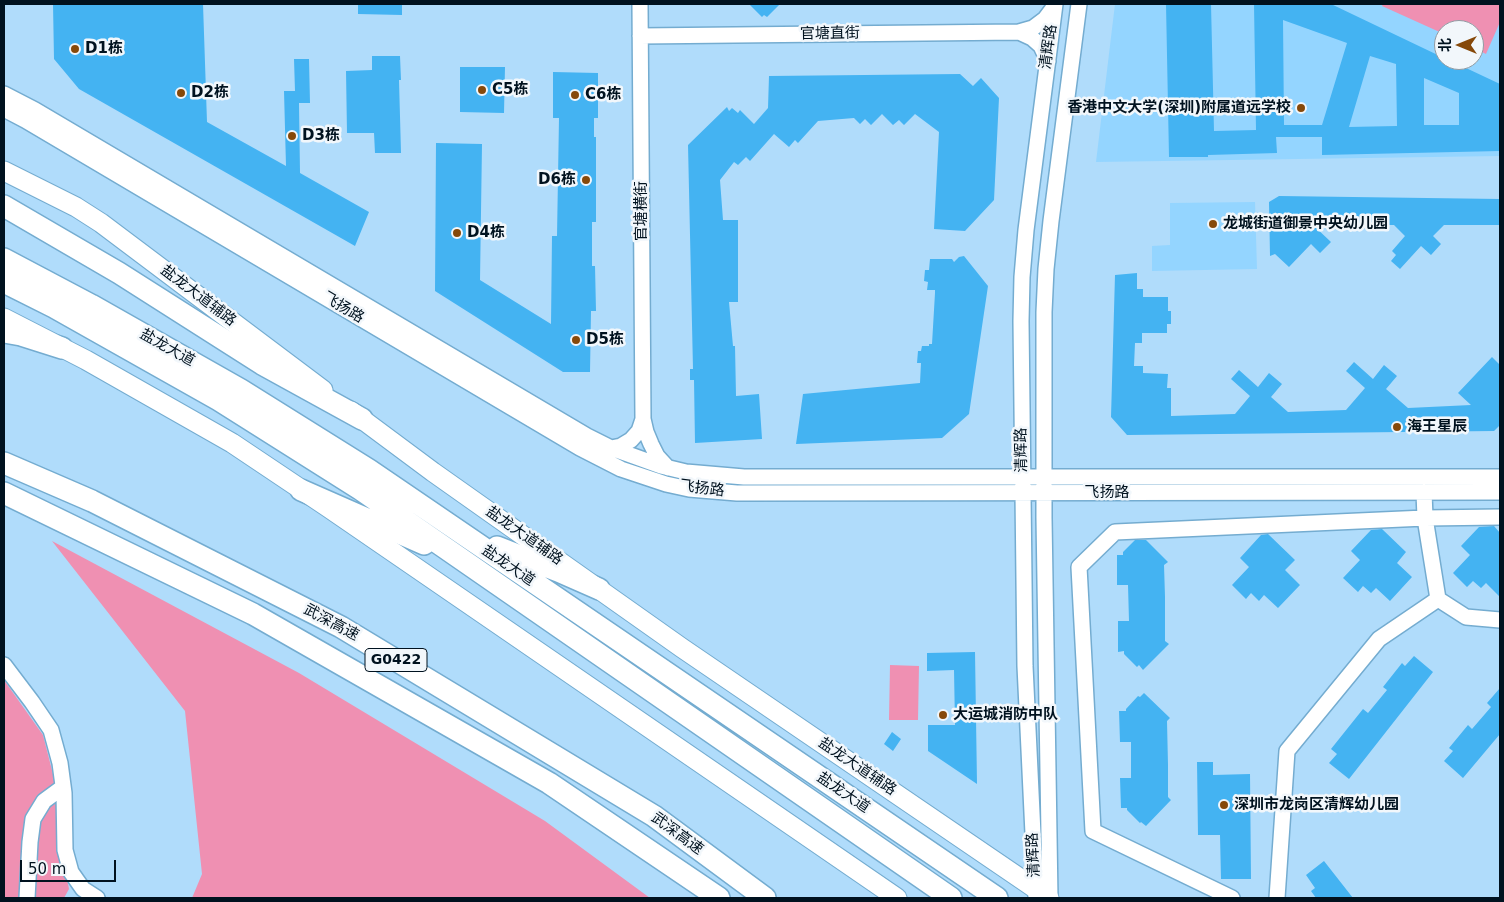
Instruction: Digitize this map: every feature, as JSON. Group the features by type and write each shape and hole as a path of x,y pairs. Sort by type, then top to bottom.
{"highway":[{"path":"4,206 120,273 262,364 362,419"},
{"name":"盐龙大道","path":"4,259 92,305 241,390 369,470 997,898"},
{"name":"盐龙大道","path":"4,282 54,307 219,400 360,489 951,898"},
{"path":"4,332 21,335 62,348"},
{"name":"武深高速","path":"4,463 92,501 341,627 654,816 765,898"},
{"path":"301,490 473,566"},
{"name":"武深高速","path":"4,493 253,614 549,783 719,898"},
{"path":"458,531 599,589"}],"main road":[{"name":"盐龙大道辅路","path":"4,171 76,207 102,223 433,472 711,668 1043,896"},
{"path":"4,318 86,360 232,443 897,898"}],"street":[{"name":"官塘横街","path":"640,4 643,419 646,432 657,456 668,468"},
{"name":"清辉路","path":"1043,896 1044,312 1051,221 1079,4"},
{"name":"官塘直街","path":"640,36 1019,32 1033,28 1045,19 1055,5"},
{"name":"清辉路","path":"1043,896 1025,666 1021,321 1022,277 1031,185 1055,5"},
{"path":"1019,32 1032,38 1041,46 1048,61"},
{"name":"飞扬路","path":"4,94 35,110 587,436 611,448 668,468 686,472 744,477 1500,478"},
{"name":"飞扬路","path":"4,109 580,448 621,469 659,482 689,489 737,493 1500,492"},
{"path":"611,448 621,446 631,440 639,431 643,419"},
{"path":"1424,492 1425,518 1438,599 1466,617 1500,620"},
{"path":"1232,898 1093,831 1079,567 1115,532 1425,518 1500,517"},
{"path":"1277,898 1287,751 1378,639 1438,599"},
{"path":"4,665 50,730 60,763 63,787 64,850 71,872 83,889 97,898"},
{"path":"27,898 33,819 44,801 63,787"}],"shaded area":[{"name":"香港中文大学(深圳)附属道远学校","path":"1115,4 1500,4 1500,156 1096,162"},
{"path":"1383,4 1500,4 1500,22 1486,54 1484,53 1484,20 1434,20 1434,29 1382,6"},
{"name":"龙城街道御景中央幼儿园","path":"1255,202 1257,269 1152,271 1152,246 1170,245 1170,203"},
{"path":"52,541 299,673 545,821 650,898 192,898 202,874 185,711"},
{"path":"890,665 919,666 918,720 889,720"},
{"path":"4,680 43,735 55,782 58,832 69,889 64,898 4,898"}],"building":[{"path":"53,4 203,4 207,122 286,166 284,91 295,91 294,59 309,59 310,103 299,103 300,173 369,212 355,246 79,89 54,59"},
{"path":"358,4 402,4 402,15 358,14"},
{"path":"749,4 780,4 767,17 764,15 762,17"},
{"path":"1166,4 1211,4 1214,131 1256,130 1254,4 1331,4 1434,53 1434,70 1470,70 1500,84 1500,151 1322,155 1322,137 1276,137 1277,153 1208,155 1208,157 1169,157","holes":["1283,20 1347,43 1322,125 1284,125","1370,56 1396,64 1397,126 1349,127","1424,78 1459,93 1459,125 1424,125"]},
{"path":"372,56 400,56 401,153 375,153 374,133 347,133 346,71 372,70"},
{"name":"C5栋","path":"460,67 505,67 504,113 460,112"},
{"path":"553,72 598,73 598,118 594,118 594,137 596,137 596,222 592,222 592,266 595,266 596,311 591,311 590,372 563,372 435,291 436,143 482,144 480,280 551,324 552,236 557,236 559,118 553,118"},
{"path":"960,74 973,86 981,78 999,98 994,200 965,231 934,229 939,132 915,114 904,125 899,120 893,125 882,114 871,125 865,119 860,124 854,118 818,121 798,143 795,140 789,147 774,134 750,161 746,157 738,165 734,162 720,180 723,220 738,220 738,302 729,302 733,346 735,346 736,396 759,394 762,439 695,443 694,380 690,380 690,369 693,369 688,145 727,107 729,111 732,108 738,113 740,110 754,124 768,108 769,76"},
{"path":"1279,196 1500,199 1500,225 1444,225 1433,236 1441,244 1431,255 1421,246 1400,269 1391,261 1396,255 1392,251 1405,236 1394,225 1313,225 1331,242 1320,253 1311,244 1289,267 1275,254 1270,256 1269,202"},
{"path":"964,256 988,286 969,414 942,438 796,444 803,394 920,383 921,363 917,363 918,351 921,351 922,346 932,344 935,293 935,290 927,290 928,282 924,281 925,270 929,270 930,259 952,259 954,262 959,257"},
{"path":"1137,273 1137,289 1143,289 1143,297 1168,297 1168,311 1171,311 1171,324 1167,324 1167,333 1142,333 1142,343 1135,343 1134,366 1143,366 1143,373 1168,374 1167,388 1171,388 1171,416 1235,414 1250,396 1231,379 1239,370 1258,387 1269,373 1282,384 1271,397 1288,412 1346,410 1365,388 1346,371 1354,362 1373,379 1384,365 1397,376 1386,389 1408,408 1471,405 1458,393 1492,357 1500,365 1500,425 1494,431 1127,435 1111,417 1115,275"},
{"path":"1494,526 1500,533 1500,597 1486,583 1481,588 1473,581 1467,587 1453,573 1470,555 1461,546 1479,527"},
{"path":"1382,529 1406,552 1397,563 1412,577 1390,601 1376,588 1371,593 1363,586 1358,592 1343,578 1360,560 1351,551 1371,530"},
{"path":"1268,534 1295,560 1285,570 1300,585 1278,608 1264,595 1259,601 1251,593 1246,599 1232,585 1249,567 1240,558 1261,535"},
{"path":"1135,540 1146,540 1168,562 1164,565 1165,641 1169,644 1143,670 1139,665 1137,667 1124,654 1124,651 1118,652 1118,621 1129,621 1128,585 1117,585 1117,555 1123,555 1123,552"},
{"path":"975,652 977,784 928,751 928,725 955,725 954,670 927,671 927,653"},
{"path":"1414,656 1433,672 1349,779 1329,763 1337,754 1331,749 1363,709 1368,713 1387,690 1383,687 1402,663 1405,666"},
{"path":"1500,688 1500,734 1463,778 1444,761 1453,751 1449,748 1468,725 1472,729 1491,707 1487,703"},
{"path":"1144,693 1170,718 1167,721 1168,797 1171,800 1146,826 1140,823 1127,808 1121,808 1120,778 1131,778 1131,742 1120,742 1119,711 1126,711 1138,696 1140,697"},
{"path":"892,732 901,739 893,751 884,744"},
{"name":"深圳市龙岗区清辉幼儿园","path":"1197,762 1213,762 1213,775 1250,774 1251,879 1221,879 1220,835 1198,835"},
{"path":"1324,861 1353,898 1316,898 1311,891 1315,888 1306,875"}],"place":[{"name":"D1栋","path":"75,49"},
{"name":"C5栋","path":"482,90"},
{"name":"D2栋","path":"181,93"},
{"name":"C6栋","path":"575,95"},
{"name":"香港中文大学(深圳)附属道远学校","path":"1301,108"},
{"name":"D3栋","path":"292,136"},
{"name":"D6栋","path":"586,180"},
{"name":"龙城街道御景中央幼儿园","path":"1213,224"},
{"name":"D4栋","path":"457,233"},
{"name":"D5栋","path":"576,340"},
{"name":"海王星辰","path":"1397,427"},
{"name":"大运城消防中队","path":"943,715"},
{"name":"深圳市龙岗区清辉幼儿园","path":"1224,805"}]}
